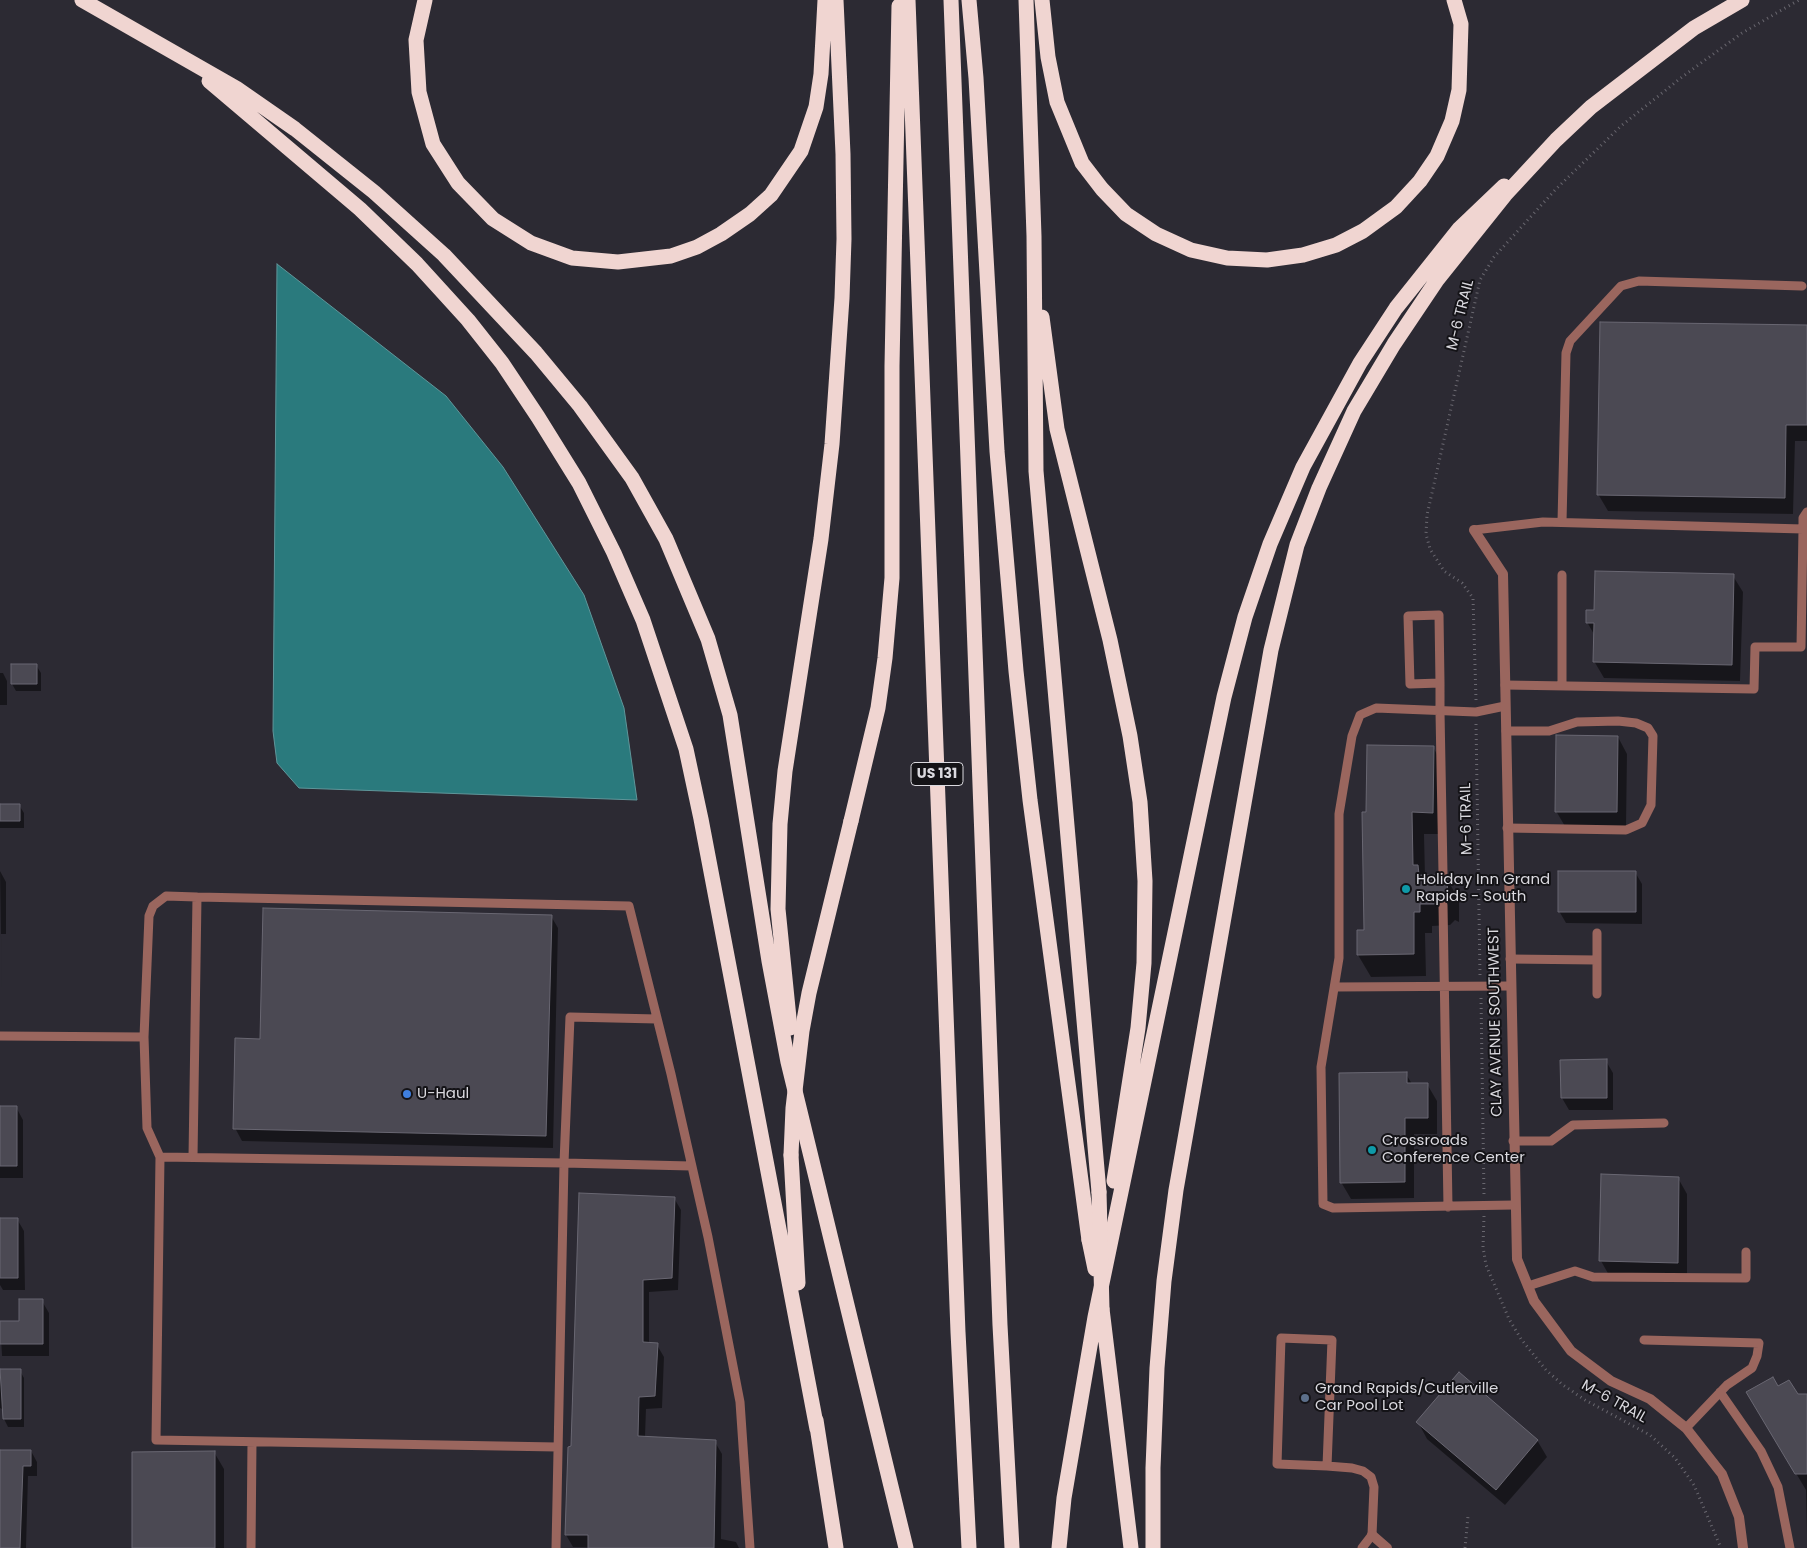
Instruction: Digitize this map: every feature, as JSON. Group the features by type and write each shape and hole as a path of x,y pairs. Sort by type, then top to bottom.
{"highway":[{"path":"82,0 236,88 295,129 374,192 444,255 523,338 580,406 608,442 666,539 697,608 730,715 774,990 807,1146 906,1548"},
{"path":"424,0 416,40 419,92 433,144 458,183 473,201 493,219 532,243 572,258 618,262 671,256 697,247 721,234 750,214 771,194 801,151 816,107 821,74 825,0"},
{"path":"807,1146 784,981 778,908 779,854 784,771 820,539 832,444 839,352 844,239 836,0"},
{"path":"817,1430 796,1271 791,1155 793,1108 802,1031 809,993 878,708 885,658 892,578 892,356 899,0"},
{"name":"US 131","path":"908,0 958,1332 969,1548"},
{"name":"US 131","path":"951,0 992,1114 1012,1548"},
{"path":"969,0 976,78 997,451 1016,671 1030,800 1131,1548"},
{"path":"1026,0 1034,236 1036,471 1099,1192 1098,1313"},
{"path":"1042,0 1048,57 1057,102 1082,163 1102,189 1126,214 1156,234 1191,250 1227,258 1267,260 1303,255 1336,245 1362,231 1396,207 1420,181 1437,156 1452,121 1459,90 1461,24 1454,0"},
{"path":"1059,1548 1064,1498 1098,1313 1224,697 1245,617 1270,544 1303,467 1331,412 1360,362 1396,308 1459,229 1481,206 1591,107 1694,28 1742,0"},
{"path":"188,62 360,209 417,264 468,320 502,363 538,417 579,483 614,553 643,620 686,749 701,819 817,1430 836,1548"},
{"path":"1153,1548 1153,1468 1157,1368 1164,1281 1176,1190 1271,650 1297,545 1319,488 1354,411 1394,344 1436,280 1505,195 1556,140"},
{"path":"1034,236 1057,429 1110,640 1130,736 1140,802 1146,881 1144,963 1138,1028 1122,1124 1098,1313"}],"street":[{"name":"CLAY AVENUE SOUTHWEST","path":"1474,530 1502,574 1514,1205 1517,1259 1534,1301 1571,1351 1611,1381 1650,1399 1686,1428 1722,1474 1739,1517 1743,1548"},
{"path":"1372,1535 1387,1548"}],"lane":[{"path":"1562,522 1566,353 1570,341 1621,286 1640,281 1802,286"},
{"path":"1505,685 1754,689 1755,646 1801,647 1803,518 1807,512"},
{"path":"1474,530 1542,522 1803,529"},
{"path":"1562,575 1562,686"},
{"path":"1440,683 1410,684 1408,616 1439,616 1443,873"},
{"path":"1505,706 1476,712 1376,708 1360,715 1352,736 1339,814 1339,958 1321,1067 1324,1204 1333,1208 1514,1205"},
{"path":"1506,731 1549,731 1577,722 1618,721 1636,723 1648,728 1653,736 1651,805 1642,823 1626,830 1507,828"},
{"path":"557,1447 156,1440 160,1157 148,1128 144,1037 149,916 153,906 166,896 629,906 658,1019 708,1237 740,1402 750,1548"},
{"path":"193,1157 197,897"},
{"path":"1443,905 1448,1206"},
{"path":"1597,933 1597,994"},
{"path":"1510,959 1597,960"},
{"path":"1335,987 1510,986"},
{"path":"556,1548 564,1163 570,1017 658,1019"},
{"path":"0,1036 144,1037"},
{"path":"1513,1141 1551,1141 1573,1125 1664,1123"},
{"path":"160,1157 691,1166"},
{"path":"1528,1286 1575,1271 1592,1277 1746,1278 1746,1252"},
{"path":"1327,1466 1332,1340 1281,1338 1277,1464 1352,1468 1362,1471 1371,1477 1374,1487 1372,1535 1362,1548"},
{"path":"1644,1340 1759,1343 1757,1356 1752,1368 1720,1392 1686,1428"},
{"path":"1720,1392 1761,1452 1778,1487 1790,1548"},
{"path":"251,1548 252,1442"}],"path":[{"name":"M-6 TRAIL","path":"1476,702 1473,598 1462,583 1444,571 1430,549 1426,534 1434,487 1480,280 1494,257 1556,189 1621,126 1682,77 1742,33 1799,0"},
{"name":"M-6 TRAIL","path":"1476,723 1480,976"},
{"path":"1481,997 1484,1200"},
{"name":"M-6 TRAIL","path":"1484,1219 1483,1247 1486,1265 1509,1319 1521,1339 1546,1370 1563,1385 1585,1400 1650,1435 1676,1458 1694,1485 1722,1548"},
{"path":"1465,1548 1468,1516"}],"water":[{"path":"277,264 446,396 503,467 584,595 624,708 637,800 299,788 277,763 273,731"}],"building":[{"path":"1600,322 1807,325 1807,425 1786,425 1785,498 1597,495"},
{"path":"1595,571 1734,574 1732,665 1593,662 1594,623 1586,623 1586,610 1594,610"},
{"path":"11,664 37,664 37,684 11,684"},
{"path":"1556,735 1618,736 1617,812 1555,812"},
{"name":"Holiday Inn Grand Rapids - South","path":"1367,745 1434,746 1433,813 1412,812 1413,865 1418,865 1419,875 1437,875 1443,879 1447,877 1448,901 1442,899 1437,904 1420,904 1420,912 1414,912 1414,954 1357,955 1357,930 1364,930 1362,812 1366,812"},
{"path":"0,804 20,804 20,821 0,821"},
{"path":"1558,871 1636,871 1636,912 1558,912"},
{"path":"263,908 552,915 546,1136 233,1129 235,1038 260,1039"},
{"path":"1607,1059 1607,1098 1561,1098 1560,1060"},
{"name":"Crossroads Conference Center","path":"1407,1072 1407,1083 1428,1083 1428,1118 1405,1118 1405,1182 1340,1183 1339,1073"},
{"path":"0,1106 17,1106 17,1166 0,1166"},
{"path":"1601,1174 1679,1177 1678,1263 1599,1261"},
{"path":"579,1193 675,1197 672,1278 643,1280 643,1342 658,1343 655,1396 639,1397 638,1436 716,1440 714,1548 588,1548 588,1535 565,1535 568,1447 571,1446"},
{"path":"0,1218 18,1218 18,1278 0,1278"},
{"path":"19,1299 43,1299 43,1344 0,1344 0,1321 19,1321"},
{"path":"0,1369 21,1369 21,1419 3,1419"},
{"path":"1459,1372 1538,1440 1496,1490 1416,1422"},
{"path":"1773,1377 1778,1386 1789,1380 1798,1394 1807,1394 1807,1474 1795,1474 1746,1392"},
{"path":"0,1450 31,1450 31,1466 23,1466 20,1548 0,1548"},
{"path":"215,1451 215,1548 132,1548 132,1452"}],"place":[{"name":"Holiday Inn Grand Rapids - South","path":"1406,889"},
{"name":"U-Haul","path":"407,1094"},
{"name":"Crossroads Conference Center","path":"1372,1150"},
{"name":"Grand Rapids/Cutlerville Car Pool Lot","path":"1305,1398"}]}
